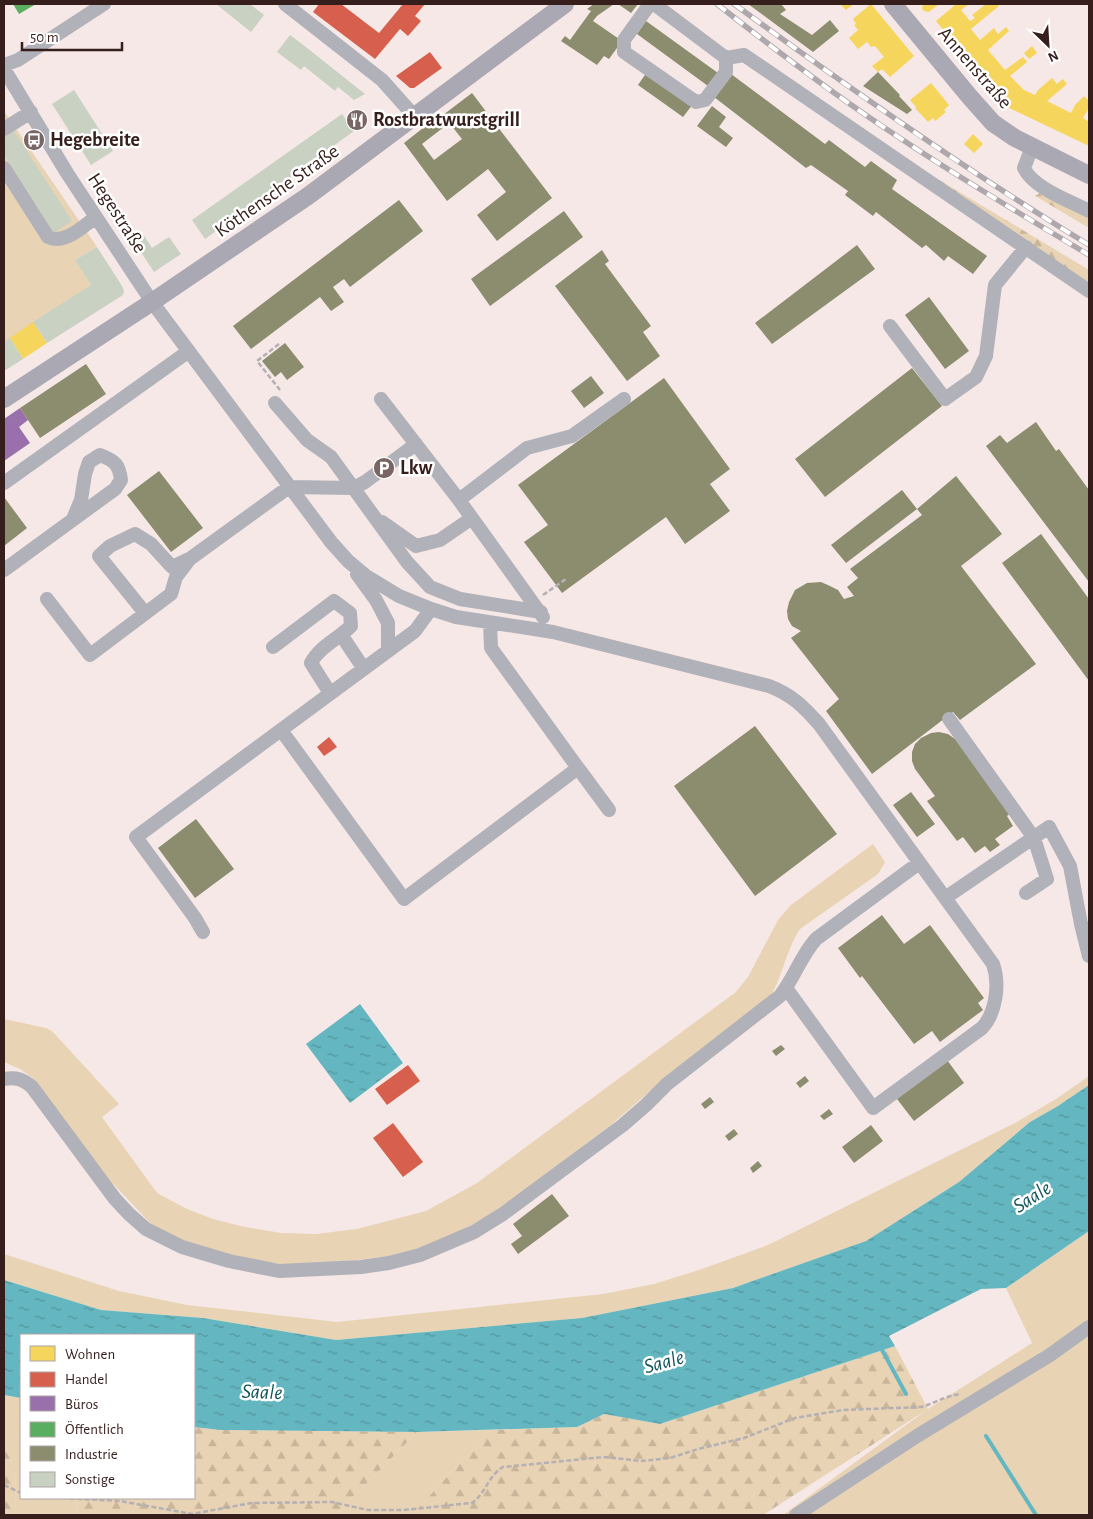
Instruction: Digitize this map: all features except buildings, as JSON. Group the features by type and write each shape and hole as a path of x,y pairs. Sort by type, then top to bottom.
{"main road":[{"name":"Köthensche Straße","path":"4,399 300,202 565,4"},
{"name":"Annenstraße","path":"893,4 984,113 1001,129 1032,147 1089,175"}],"street":[{"path":"4,65 18,60 104,4"},
{"path":"285,4 382,80 415,117"},
{"path":"726,58 726,72 705,100 696,102 624,52 624,40 652,4 726,58 744,55 1089,291"},
{"name":"Hegestraße","path":"4,69 67,173 152,302 289,487 348,561"},
{"path":"4,129 31,112"},
{"path":"1032,147 1024,168 1028,177 1041,186 1089,211"},
{"path":"4,168 48,237 58,240 66,238 96,218"},
{"path":"890,326 946,399 976,377 986,356 996,285 1026,247"},
{"path":"4,483 189,352"},
{"path":"280,399 307,440 331,457 407,562 430,588 460,599 537,607"},
{"path":"381,399 459,500 553,632"},
{"path":"459,500 527,448 572,436 624,399"},
{"path":"145,614 99,556 110,546 135,534 151,544 172,567 191,558 289,487 354,488 416,444"},
{"path":"372,514 416,546 440,540 472,518"},
{"path":"4,570 73,519"},
{"path":"46,599 90,655 170,594 176,577 191,558"},
{"path":"348,561 366,576 398,596 431,610 456,617 553,632 769,686 786,692 802,704 819,724 993,964 996,980 992,1012 989,1020 982,1028 873,1108 786,988"},
{"path":"348,561 376,600 388,622 388,651"},
{"path":"273,647 334,601 350,613 351,626 342,636 316,654 311,663 330,693"},
{"path":"203,932 195,918 136,837 415,631 431,610"},
{"path":"490,623 491,648 609,810"},
{"path":"342,636 364,669"},
{"path":"949,719 1034,838 1047,879 1026,893"},
{"path":"281,730 404,899 578,768"},
{"path":"945,898 1049,827 1070,866 1080,924 1089,956"},
{"path":"4,1079 24,1080 32,1087 115,1199 146,1229 162,1238 204,1254 279,1271 361,1267 389,1263 420,1255 474,1232 503,1214 623,1125 667,1084 780,996 805,951 816,939 919,863"},
{"path":"796,1515 917,1436 1050,1355 1089,1327"}],"path":[{"path":"279,344 257,361 280,399"},
{"path":"537,607 566,579"},
{"path":"91,1499 120,1500 192,1514 251,1503 270,1502 332,1502 368,1510 403,1510 472,1503 480,1497 494,1473 503,1467 605,1457 641,1461 670,1458 744,1438 795,1418 844,1410 921,1407 946,1396 966,1393"},
{"path":"4,1485 20,1493"}],"green space":[{"path":"4,111 97,247 75,260 91,285 4,343"},
{"path":"906,160 1089,270 1089,285"},
{"path":"1040,193 1089,218 1089,228 1035,196"},
{"path":"873,844 885,862 878,874 800,929 770,997 664,1079 612,1124 497,1211 439,1243 398,1255 293,1265 264,1263 202,1249 154,1227 105,1175 33,1078 20,1069 4,1062 4,1019 52,1031 119,1104 102,1117 157,1193 187,1209 213,1219 281,1233 316,1234 357,1229 426,1211 477,1183 736,992 748,977 778,920 791,905"},
{"path":"1089,1076 1089,1085 1030,1122 959,1182 866,1241 733,1288 582,1318 336,1340 203,1318 101,1310 4,1280 4,1254 119,1291 187,1305 337,1322 603,1294 654,1284 768,1245 1015,1123 1056,1099"},
{"path":"1089,1231 1089,1515 783,1515 928,1409 1032,1343 1006,1288"},
{"path":"895,1346 928,1409 763,1515 412,1515 490,1430 577,1427 604,1414 660,1424"},
{"path":"4,1395 20,1398 20,1499 77,1499 76,1515 15,1515 16,1469 4,1448"},
{"path":"195,1427 220,1430 417,1432 336,1515 76,1515 77,1499 195,1499"},
{"path":"490,1430 412,1515 336,1515 417,1432"},
{"path":"4,1448 16,1469 15,1515 4,1515"}],"water":[{"path":"360,1004 403,1063 350,1103 306,1044"},
{"name":"Saale","path":"1089,1085 1089,1231 1006,1288 981,1289 889,1336 895,1346 660,1424 604,1414 577,1427 417,1432 220,1430 195,1427 195,1334 20,1334 20,1398 4,1395 4,1280 101,1310 203,1318 336,1340 582,1318 733,1288 866,1241 959,1182 1030,1122"}],"waterway":[{"path":"881,1348 906,1394"},
{"path":"986,1436 1036,1515"}],"railway":[{"path":"717,4 835,94 876,122 1089,255"},
{"path":"734,4 909,128 998,188 1089,245"}],"place":[{"name":"Rostbratwurstgrill","path":"357,120"},
{"name":"Hegebreite","path":"34,140"},
{"name":"Lkw","path":"384,468"}]}
